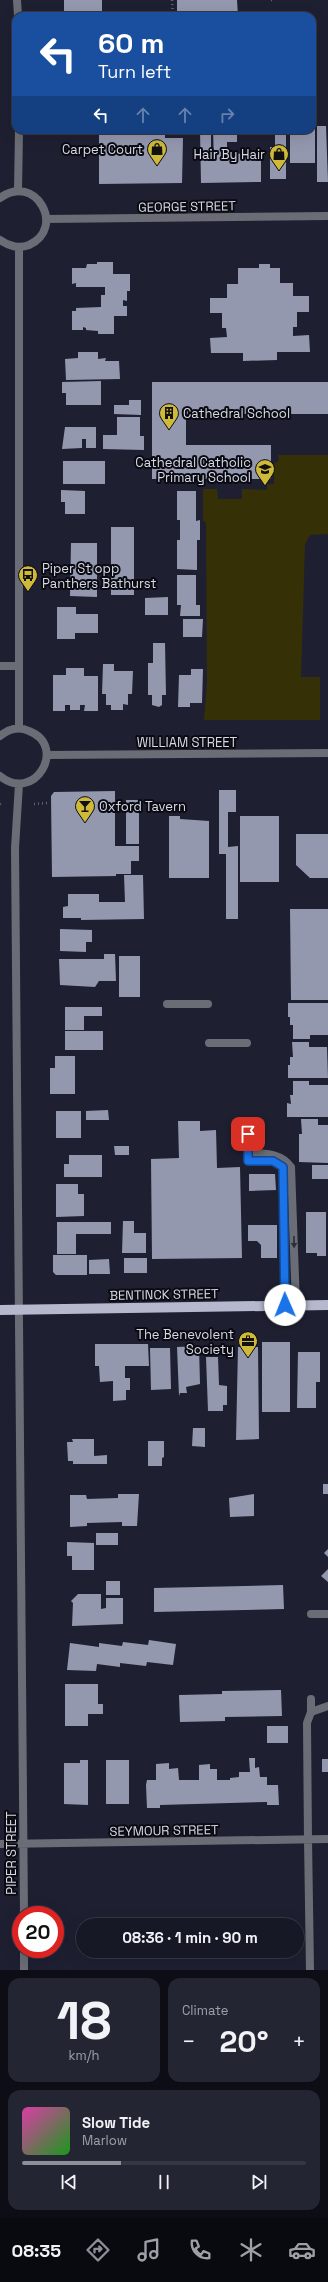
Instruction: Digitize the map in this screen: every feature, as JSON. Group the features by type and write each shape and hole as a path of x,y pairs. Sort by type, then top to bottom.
{"main road":[{"name":"BENTINCK STREET","path":"0,1310 328,1305"}],"street":[{"path":"17,0 18,12"},
{"path":"18,191 19,134"},
{"path":"0,198 4,195 18,191 26,192 38,199 42,205 46,219 45,226 38,238 26,246 12,246 0,240"},
{"name":"GEORGE STREET","path":"46,219 328,216"},
{"path":"19,247 17,666 19,728"},
{"path":"0,666 17,666"},
{"path":"0,736 11,730 19,728 26,729 38,736 46,748 47,755 44,768 35,778 19,784 9,782 0,776"},
{"name":"WILLIAM STREET","path":"47,755 328,753"},
{"name":"PIPER STREET","path":"19,784 15,855 24,1906"},
{"path":"167,1004 208,1004"},
{"path":"209,1043 247,1044"},
{"path":"248,1134 248,1161 273,1161 283,1167 285,1305"},
{"path":"248,1153 281,1157 290,1167 296,1306"},
{"path":"311,1614 328,1614"},
{"path":"310,1699 311,1712 307,1723 310,1970"},
{"path":"311,1712 328,1706"},
{"name":"SEYMOUR STREET","path":"0,1844 328,1839"},
{"path":"24,1958 24,1970"}],"path":[{"path":"172,0 173,12"},
{"path":"34,804 47,803"}],"shaded area":[{"path":"278,455 328,455 328,534 310,535 305,544 301,677 320,677 320,720 204,720 207,683 206,522 203,521 203,489 217,489 218,499 242,499 242,489 267,490 267,484 274,484 274,464 279,460"}],"building":[{"path":"64,0 102,0 102,12 64,12"},
{"path":"177,0 237,0 238,12 177,12"},
{"path":"317,126 326,126 328,182 317,182"},
{"path":"99,134 165,134 165,138 183,138 182,183 99,184"},
{"path":"200,134 211,134 211,161 214,161 213,134 237,134 237,142 227,142 227,154 261,153 261,182 201,183"},
{"path":"275,134 286,134 286,179 270,179 270,147 275,147"},
{"path":"290,134 315,134 315,163 290,163"},
{"path":"97,262 113,262 113,274 130,274 130,291 127,291 127,301 123,300 123,306 127,306 127,316 114,316 114,334 98,334 98,331 86,330 86,328 83,327 83,330 72,330 72,311 76,311 76,308 101,307 101,295 105,295 105,287 76,287 76,283 72,284 72,268 86,268 87,264 97,264"},
{"path":"259,264 270,264 270,268 280,268 280,283 293,283 293,296 309,296 309,312 297,312 297,327 293,327 293,336 309,335 310,352 277,352 277,360 243,361 243,353 211,353 210,338 227,337 226,328 222,328 222,313 210,313 210,298 227,298 227,284 238,284 238,268 259,268"},
{"path":"78,352 98,352 98,359 106,358 105,361 119,361 120,379 66,380 65,359 78,358"},
{"path":"101,381 101,405 66,405 66,393 62,393 62,382"},
{"name":"Cathedral School","path":"152,382 328,382 328,414 186,414 186,445 271,445 271,479 152,479"},
{"path":"129,400 141,400 141,415 114,414 114,405 129,405"},
{"path":"117,417 140,417 140,436 144,436 144,450 103,449 103,435 117,435"},
{"path":"65,427 96,427 96,448 86,448 86,439 82,439 82,448 62,449"},
{"path":"63,461 105,461 105,484 63,484"},
{"path":"61,490 85,491 85,514 65,514 65,502 61,502"},
{"path":"177,491 196,491 196,521 200,520 200,540 197,540 197,570 177,569 177,540 180,540 180,520 177,520"},
{"path":"111,527 134,527 134,595 111,595"},
{"path":"71,543 97,543 97,597 70,596"},
{"path":"177,575 196,575 196,605 200,605 200,616 180,616 181,605 177,605"},
{"path":"168,597 168,615 145,615 145,598"},
{"path":"57,607 76,607 76,614 98,614 98,633 75,633 75,639 57,639"},
{"path":"183,619 203,619 202,637 183,637"},
{"path":"153,643 165,643 166,695 162,695 162,705 159,707 152,705 152,695 148,695 148,663 153,663"},
{"path":"103,664 114,664 114,671 133,671 132,694 128,694 128,705 123,704 123,710 111,710 111,705 106,705 106,694 102,694"},
{"path":"66,668 84,668 84,676 98,676 98,711 84,711 85,705 80,705 80,710 70,710 70,705 65,705 65,711 53,711 53,675 66,675"},
{"path":"191,669 203,669 202,703 190,703 190,707 178,707 179,675 191,675"},
{"path":"219,790 236,790 236,812 228,812 228,847 238,846 238,919 226,919 226,854 219,854"},
{"path":"115,791 115,846 139,846 139,861 131,861 131,874 116,874 116,876 52,877 51,796 54,792"},
{"path":"126,800 139,800 139,844 126,844"},
{"path":"169,816 180,816 180,819 209,821 209,878 169,878"},
{"path":"240,816 279,816 279,882 240,882"},
{"path":"296,834 328,834 328,878 310,878 296,865"},
{"path":"124,875 143,875 144,919 81,920 81,918 63,918 63,907 68,906 68,894 99,894 99,902 125,902"},
{"path":"290,909 328,909 328,1000 291,1000"},
{"path":"60,929 92,930 92,942 86,942 86,952 60,951"},
{"path":"104,954 115,954 116,981 99,981 95,987 60,985 59,959 104,959"},
{"path":"119,956 140,956 140,997 119,997"},
{"path":"288,1003 328,1003 328,1035 310,1035 310,1039 293,1039 293,1025 290,1025 290,1017 288,1017"},
{"path":"65,1007 102,1007 102,1016 84,1016 84,1030 65,1030"},
{"path":"65,1031 103,1031 103,1050 65,1050"},
{"path":"292,1042 309,1042 309,1047 327,1047 328,1078 288,1078 288,1065 290,1065 290,1057 293,1057"},
{"path":"55,1056 75,1056 75,1094 50,1094 50,1068 55,1068"},
{"path":"293,1081 309,1081 309,1085 328,1085 328,1117 287,1117 287,1103 291,1104 290,1095 293,1095"},
{"path":"108,1110 109,1120 86,1120 86,1111"},
{"path":"56,1111 81,1111 81,1138 56,1138"},
{"path":"301,1119 318,1119 318,1125 328,1125 328,1163 299,1162 299,1134 302,1134"},
{"path":"178,1121 200,1121 200,1131 216,1130 217,1168 240,1167 242,1258 152,1259 151,1159 179,1158"},
{"path":"114,1146 129,1146 129,1155 115,1155"},
{"path":"69,1155 102,1155 102,1177 64,1177 64,1164 69,1164"},
{"path":"312,1165 328,1165 328,1179 312,1179"},
{"path":"249,1174 275,1174 276,1190 249,1191"},
{"path":"56,1184 78,1184 78,1194 84,1194 84,1216 56,1217"},
{"path":"306,1212 326,1212 326,1256 317,1256 317,1253 306,1253"},
{"path":"123,1221 134,1221 134,1233 146,1233 146,1253 122,1253"},
{"path":"57,1222 111,1222 111,1234 76,1234 76,1254 57,1254"},
{"path":"248,1225 277,1225 277,1258 261,1258 261,1245 257,1241 248,1241"},
{"path":"53,1255 87,1255 87,1275 56,1275 53,1272"},
{"path":"124,1258 147,1258 147,1273 124,1273"},
{"path":"109,1259 110,1274 89,1274 89,1260"},
{"path":"262,1342 290,1342 290,1412 262,1412"},
{"path":"95,1344 148,1344 149,1366 125,1366 125,1378 130,1378 130,1390 126,1390 126,1400 113,1401 113,1381 100,1382 99,1366 95,1366"},
{"path":"199,1346 200,1384 186,1387 187,1393 180,1393 179,1396 177,1347"},
{"path":"238,1347 258,1347 259,1439 236,1440"},
{"path":"150,1348 170,1348 171,1389 151,1390"},
{"path":"298,1352 320,1352 320,1382 316,1382 316,1408 297,1408"},
{"path":"206,1357 218,1357 219,1385 227,1386 227,1405 223,1405 223,1411 208,1411"},
{"path":"193,1428 205,1428 205,1447 192,1446"},
{"path":"72,1439 94,1439 94,1456 107,1455 107,1464 73,1464 73,1461 68,1461 67,1442 73,1442"},
{"path":"148,1441 164,1441 164,1457 162,1458 162,1466 148,1466"},
{"path":"323,1484 328,1484 328,1494 323,1494"},
{"path":"118,1494 139,1494 137,1526 122,1526 122,1522 87,1523 87,1526 70,1527 70,1495 86,1495 87,1499 118,1498"},
{"path":"254,1494 254,1516 230,1517 229,1498"},
{"path":"96,1533 118,1533 118,1545 96,1545"},
{"path":"67,1542 94,1543 94,1570 72,1570 72,1556 67,1556"},
{"path":"328,1549 328,1557 324,1553"},
{"path":"328,1569 328,1582 321,1576"},
{"path":"106,1581 120,1581 120,1595 106,1595"},
{"path":"283,1585 284,1609 154,1612 154,1588"},
{"path":"78,1594 101,1594 101,1609 106,1608 106,1598 123,1598 123,1624 72,1626 73,1603 71,1601"},
{"path":"149,1640 176,1644 173,1665 147,1662 146,1666 120,1663 120,1667 97,1664 96,1671 67,1670 70,1643 99,1647 99,1643 122,1646 123,1642 148,1645"},
{"path":"65,1684 98,1684 98,1704 103,1704 103,1714 88,1714 88,1726 65,1726"},
{"path":"281,1690 282,1716 225,1717 225,1721 180,1722 179,1695 222,1694 222,1691"},
{"path":"267,1726 288,1726 288,1743 267,1743"},
{"path":"249,1758 255,1758 255,1768 259,1767 260,1777 267,1777 267,1785 278,1785 279,1805 267,1805 267,1802 160,1805 160,1808 147,1808 147,1780 156,1780 156,1764 169,1763 169,1769 178,1768 179,1780 199,1780 199,1765 210,1764 210,1769 217,1769 217,1780 230,1780 230,1778 239,1777 239,1772 250,1772"},
{"path":"322,1759 328,1759 328,1772 322,1772"},
{"path":"80,1760 88,1760 88,1805 64,1804 64,1763 80,1763"},
{"path":"106,1760 129,1760 129,1804 106,1804"}],"place":[{"name":"Carpet Court","path":"157,166"},
{"name":"Hair By Hair","path":"279,171"},
{"name":"Cathedral School","path":"169,430"},
{"name":"Cathedral Catholic Primary School","path":"265,486"},
{"name":"Piper St opp Panthers Bathurst","path":"28,592"},
{"name":"Oxford Tavern","path":"85,823"},
{"name":"The Benevolent Society","path":"248,1358"}],"route":[{"path":"248,1134 248,1161 273,1161 283,1167 285,1305"}]}
